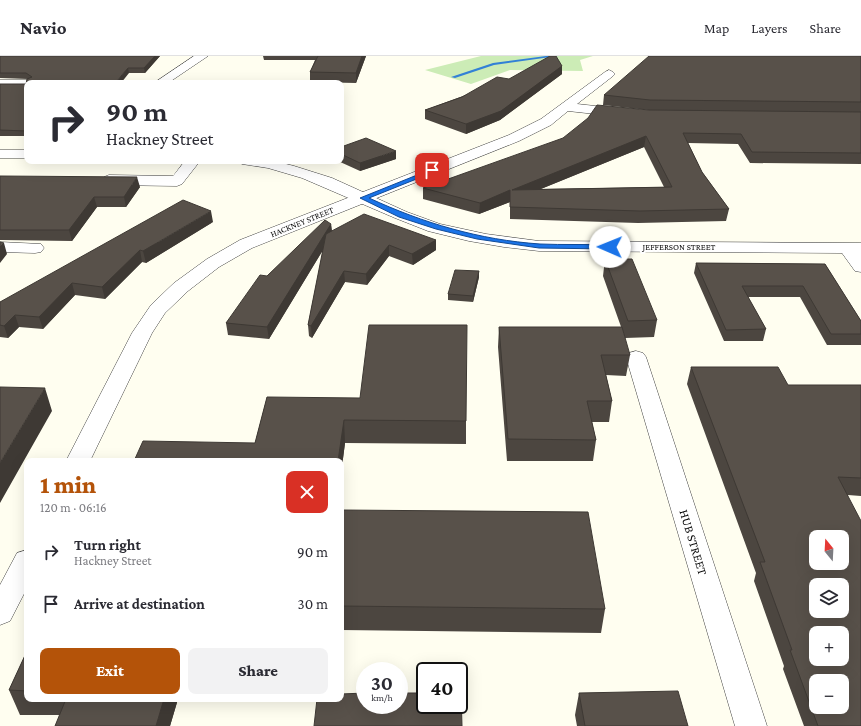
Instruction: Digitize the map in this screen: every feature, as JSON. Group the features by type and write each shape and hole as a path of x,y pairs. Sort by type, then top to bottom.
{"street":[{"path":"165,80 202,56"},
{"name":"HACKNEY STREET","path":"79,458 142,332 158,309 181,287 213,263 246,244 514,138 546,122 609,74"},
{"path":"0,84 24,84"},
{"path":"564,107 632,114"},
{"path":"0,154 24,154"},
{"path":"92,180 177,181 191,164"},
{"name":"JEFFERSON STREET","path":"266,164 284,167 312,175 402,216 438,228 510,243 539,246 854,248"},
{"path":"0,248 35,248"},
{"path":"854,248 861,267"},
{"name":"HUB STREET","path":"636,357 752,726"},
{"path":"0,613 24,566"}],"green space":[{"path":"481,56 593,56 580,60 583,71 510,70 471,84 425,70"}],"building":[{"path":"0,56 155,56 144,68 128,68 118,80 27,80 32,77 26,73 0,73"},
{"path":"318,56 362,56 356,73 310,72"},
{"path":"550,56 556,56 562,66 501,111 466,124 425,110 462,97 497,77 509,79"},
{"path":"649,56 861,56 861,102 650,100 604,95"},
{"path":"0,84 24,84 24,131 0,130"},
{"path":"597,105 649,110 861,112 861,153 752,152 741,134 683,133 702,172 729,209 640,211 510,207 510,190 480,203 423,188 563,138 588,118","holes":["646,136 672,187 512,190"]},
{"path":"366,138 396,151 360,163 344,155 344,146"},
{"path":"0,176 137,177 124,197 94,197 69,230 0,230"},
{"path":"183,200 211,211 143,251 140,250 102,287 72,283 39,317 15,315 4,326 0,325 0,302"},
{"path":"364,214 436,240 412,254 389,245 366,274 344,271 311,326 308,325 326,234"},
{"path":"325,220 331,224 267,327 226,323 260,275 267,276"},
{"path":"605,259 632,259 657,320 628,321"},
{"path":"696,263 825,264 861,321 861,334 831,334 803,286 742,286 766,329 726,330"},
{"path":"455,270 479,271 473,296 448,294"},
{"path":"369,325 467,325 466,421 344,420 338,458 135,458 143,441 255,443 267,397 360,398"},
{"path":"499,327 622,327 630,355 601,355 612,401 587,401 596,440 508,439"},
{"path":"691,367 778,367 788,385 861,385 861,478 838,477 861,521 861,726 818,726 814,714 849,714 849,674 809,674 809,702 760,562 765,562"},
{"path":"0,387 45,388 0,463"},
{"path":"344,510 588,512 605,609 344,606"},
{"path":"24,658 24,691 9,690"},
{"path":"678,691 688,726 585,726 579,693"},
{"path":"356,693 356,714 408,714 408,693 416,693 416,714 462,714 462,726 314,726 317,702 344,702 344,694"},
{"path":"65,702 163,702 156,726 55,726"}],"waterway":[{"path":"453,77 493,64 556,56"}],"route":[{"path":"432,170 364,198 402,216 438,228 477,237 539,246 610,247"}]}
